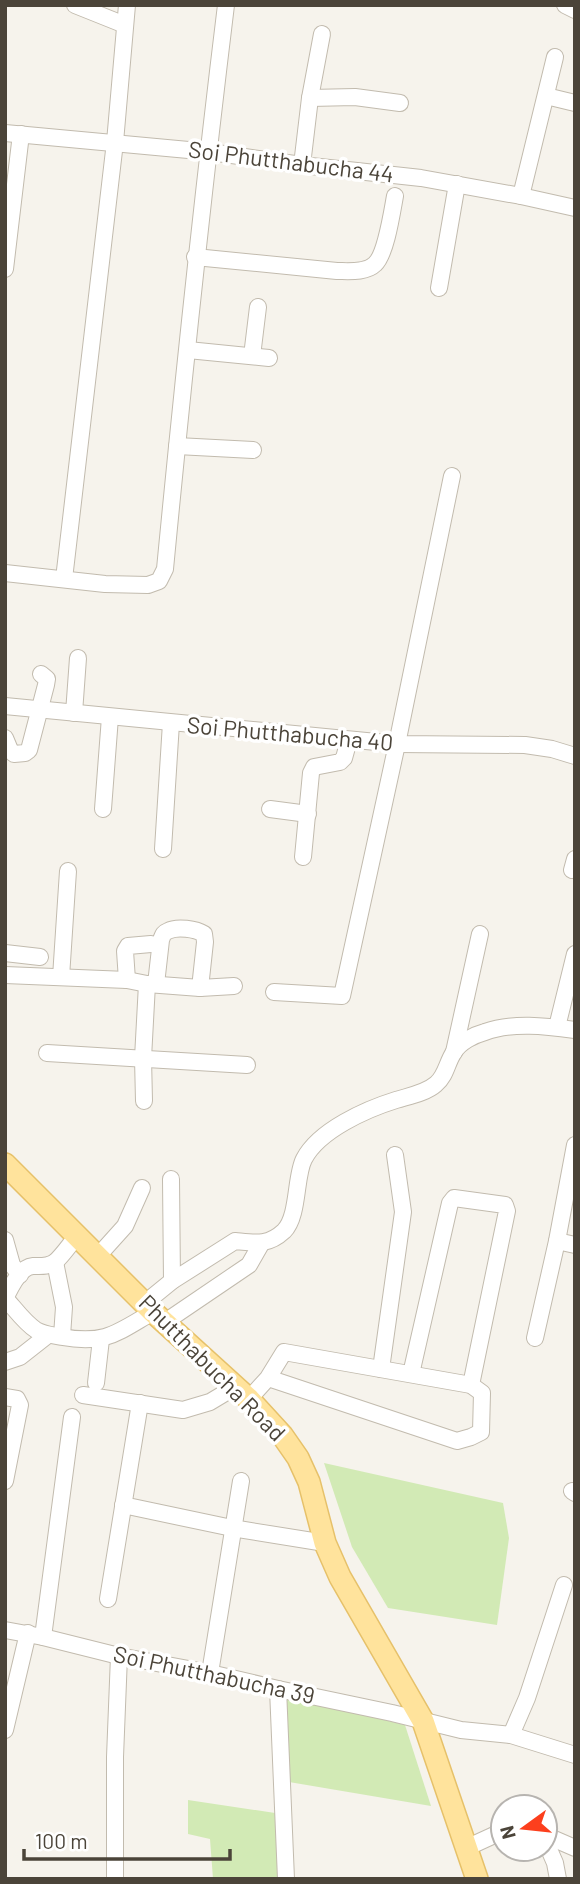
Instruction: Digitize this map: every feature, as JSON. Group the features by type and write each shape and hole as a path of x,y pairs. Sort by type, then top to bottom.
{"main road":[{"name":"Phutthabucha Road","path":"5,1164 154,1312 242,1393 282,1434 299,1458 309,1482 325,1543 340,1577 423,1721 477,1879"}],"street":[{"path":"75,5 125,25"},
{"path":"64,579 115,142 127,5"},
{"path":"5,573 105,584 148,585 159,581 165,569 195,257 226,5"},
{"path":"565,5 575,10"},
{"path":"302,165 321,34"},
{"path":"522,196 555,57"},
{"path":"546,96 575,103"},
{"path":"310,98 355,97 400,103"},
{"path":"5,269 13,133"},
{"name":"Soi Phutthabucha 44","path":"13,133 209,152 421,178 575,208"},
{"path":"439,288 457,184"},
{"path":"195,257 337,271 367,268 375,264 384,248 395,196"},
{"path":"252,356 258,307"},
{"path":"188,350 270,358"},
{"path":"177,446 253,450"},
{"path":"274,992 342,996 452,476"},
{"path":"74,713 78,658"},
{"path":"5,738 14,754 29,750 47,679 41,674"},
{"name":"Soi Phutthabucha 40","path":"7,709 40,709 397,744 525,745 575,756"},
{"path":"103,809 110,717"},
{"path":"163,849 172,723"},
{"path":"303,857 311,773 314,767 340,762 344,758 349,740"},
{"path":"270,809 308,814"},
{"path":"61,977 68,871"},
{"path":"144,1101 143,1058 152,984 161,940 167,931 194,930 204,934 200,988"},
{"path":"154,1312 173,1281 234,1241 261,1244 287,1228 303,1160 319,1141 369,1108 437,1084 454,1052 480,934"},
{"path":"127,980 125,951 128,946 151,944"},
{"path":"5,953 40,957"},
{"path":"557,1027 575,954"},
{"path":"5,975 127,980 200,988 234,986"},
{"path":"454,1052 469,1038 503,1027 557,1027 575,1030"},
{"path":"47,1053 247,1065"},
{"path":"535,1338 575,1145"},
{"path":"381,1369 403,1212 395,1155"},
{"path":"171,1179 173,1281"},
{"path":"99,1256 125,1226 142,1188"},
{"path":"411,1374 450,1203 454,1198 505,1205 507,1211 471,1385"},
{"path":"77,1236 55,1262 43,1267 32,1266 24,1269 5,1299 34,1329 70,1339 101,1339 116,1334 249,1265 261,1244"},
{"path":"5,1240 12,1265 20,1275"},
{"path":"557,1241 575,1245"},
{"path":"5,1362 20,1357 55,1336 64,1307 55,1262"},
{"path":"96,1383 101,1339"},
{"path":"83,1395 191,1409 242,1393 268,1378 284,1352 471,1385 482,1393 481,1432 457,1441 268,1378"},
{"path":"5,1397 17,1399 20,1405 5,1480"},
{"path":"108,1599 140,1403"},
{"path":"5,1730 35,1635 72,1417"},
{"path":"210,1673 241,1481"},
{"path":"123,1505 232,1528 325,1543"},
{"path":"512,1735 564,1585"},
{"name":"Soi Phutthabucha 39","path":"5,1630 461,1730 512,1735 575,1755"},
{"path":"115,1879 115,1757 119,1656"},
{"path":"278,1689 286,1879"},
{"path":"466,1848 489,1837"}],"green space":[{"path":"324,1463 503,1503 509,1538 497,1625 388,1608 352,1547"},
{"path":"284,1695 405,1725 431,1806 289,1782"},
{"path":"188,1800 275,1813 280,1879 213,1879 210,1839 188,1834"}]}
